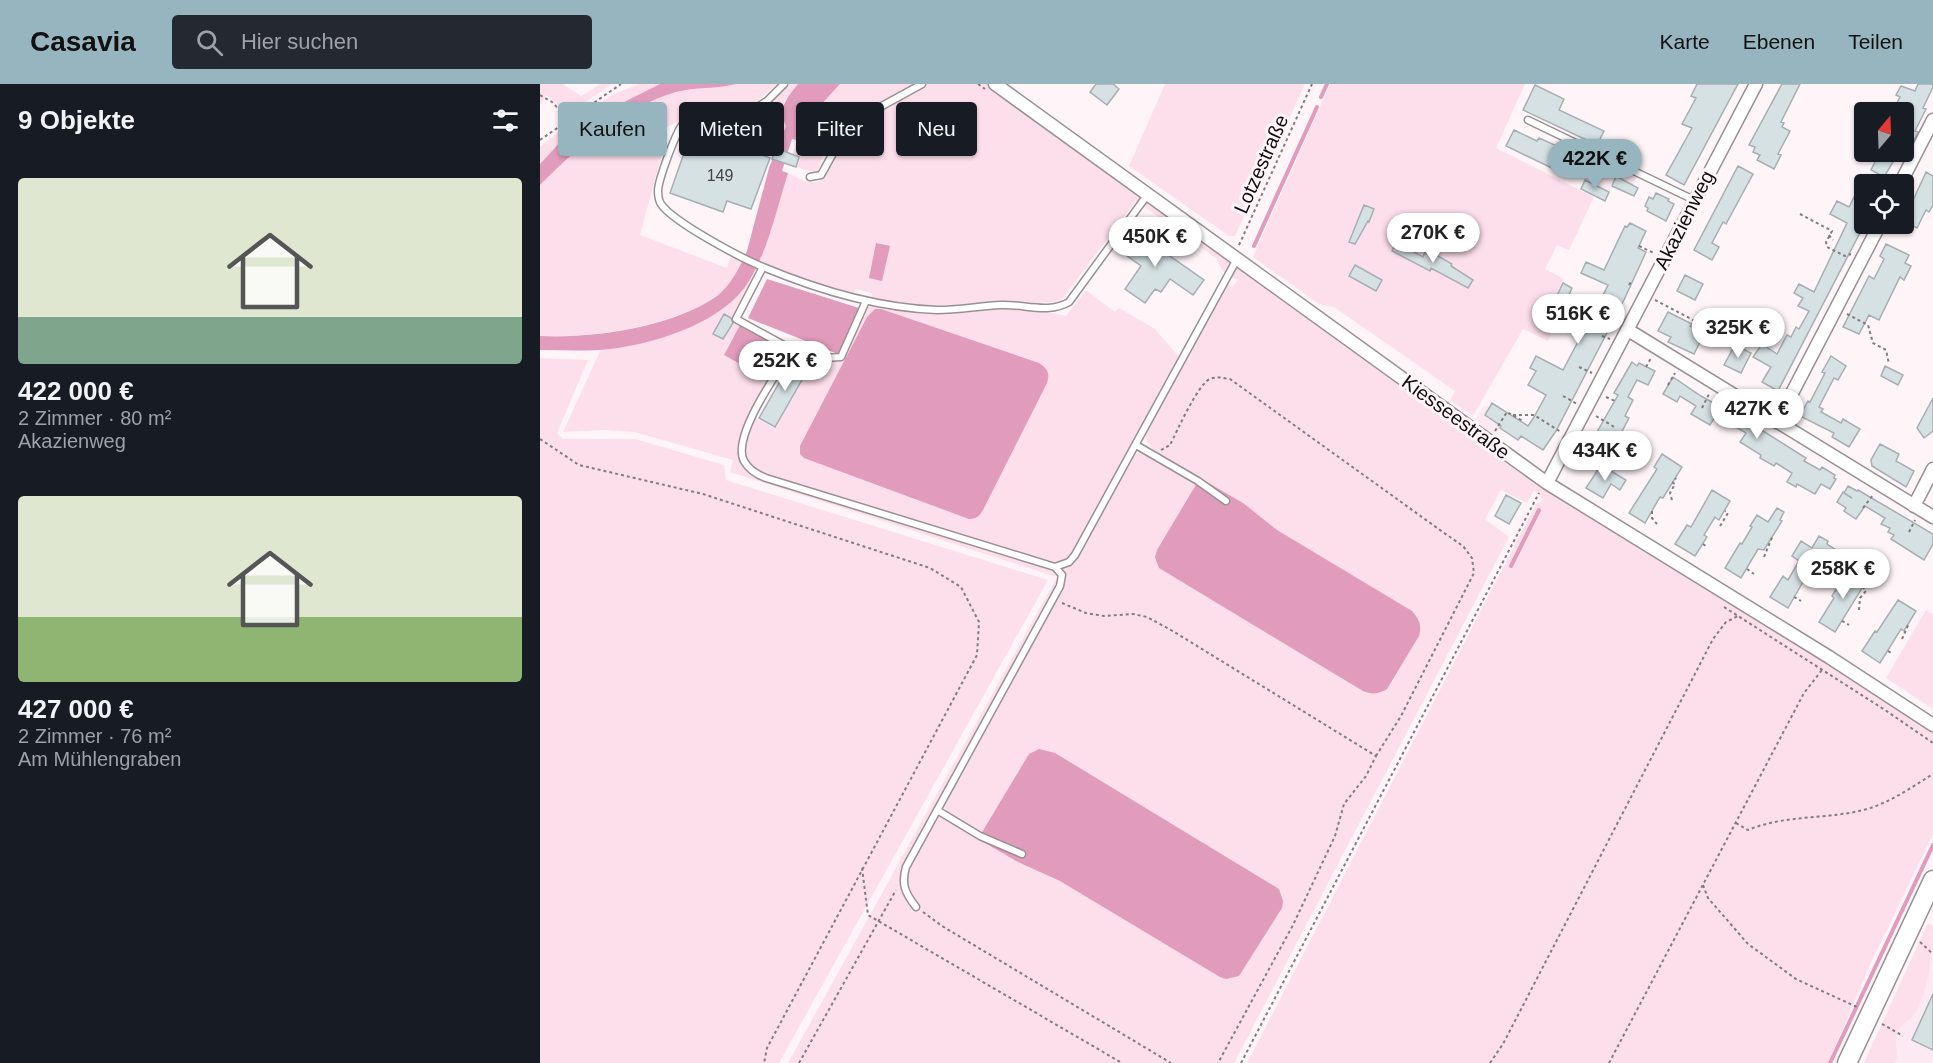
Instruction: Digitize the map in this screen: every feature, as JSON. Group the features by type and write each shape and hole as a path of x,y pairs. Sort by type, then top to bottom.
{"main road":[{"path":"1847,1063 1933,880"}],"street":[{"name":"Kiesseestraße","path":"995,84 1489,441 1543,488 1820,651 1933,725"},
{"name":"Akazienweg","path":"1543,488 1571,439 1756,84"},
{"path":"1905,174 1933,120"},
{"path":"1777,422 1875,234"},
{"path":"1628,330 1933,517"},
{"path":"1918,508 1933,469"}],"lane":[{"path":"784,84 767,101 754,109 682,125 675,134 658,190 660,203 702,235 742,257 833,292 866,301 939,310 1003,305 1052,308 1062,306 1069,302 1148,194"},
{"path":"810,177 820,175 842,137 871,112 922,84"},
{"path":"1528,120 1694,200"},
{"path":"1055,567 1069,562 1075,555 1236,257"},
{"path":"761,266 736,319 809,359 841,357 866,301"},
{"path":"792,349 750,421 743,438 741,446 744,461 756,474 1055,567 1062,575 1062,580 1053,598 906,867 903,877 906,892 916,907"},
{"path":"1136,445 1198,481 1226,501"},
{"path":"937,810 980,836 1022,854"}],"path":[{"path":"594,102 621,84"},
{"name":"Lotzestraße","path":"1236,257 1312,84"},
{"path":"540,95 558,110"},
{"path":"540,140 558,126"},
{"path":"1800,214 1832,231 1825,244 1827,247 1845,256 1852,253"},
{"path":"1829,235 1833,240"},
{"path":"1639,246 1664,258"},
{"path":"1646,295 1716,332"},
{"path":"1837,309 1868,325 1873,344 1886,350 1889,364"},
{"path":"1691,327 1695,321"},
{"path":"1668,385 1681,363"},
{"path":"1150,452 1162,450 1170,445 1201,387 1209,379 1220,377 1230,379 1463,546 1473,558 1474,573 1401,716 1366,776 1344,804 1335,836 1293,925 1218,1063"},
{"path":"1702,408 1715,384"},
{"path":"1564,397 1568,390"},
{"path":"1489,441 1508,412 1521,422"},
{"path":"1513,416 1534,415 1571,439"},
{"path":"540,439 579,465 703,494 930,568 961,587 980,622 977,654 767,1048 764,1063"},
{"path":"1672,500 1670,493 1676,478"},
{"path":"1863,508 1879,485"},
{"path":"1241,1063 1543,488"},
{"path":"1909,532 1918,508"},
{"path":"1652,511 1652,518 1657,524"},
{"path":"1720,526 1728,513 1725,511"},
{"path":"1764,557 1773,535"},
{"path":"1702,544 1707,547"},
{"path":"1815,579 1821,561"},
{"path":"1747,569 1754,574"},
{"path":"1858,610 1860,598 1866,591 1863,587"},
{"path":"1794,597 1801,601"},
{"path":"1053,598 1086,613 1104,616 1133,614 1147,617 1376,756"},
{"path":"1718,604 1933,743"},
{"path":"1490,1063 1503,1044 1713,639 1726,622 1738,616"},
{"path":"1842,621 1849,625"},
{"path":"1902,639 1909,623"},
{"path":"1888,651 1893,654"},
{"path":"1609,1063 1804,693 1822,670"},
{"path":"1736,823 1748,830 1769,822 1868,809 1906,791 1933,774"},
{"path":"862,868 868,915 1122,1063"},
{"path":"799,1063 903,877"},
{"path":"1703,885 1708,898 1748,944 1796,979 1862,1010"},
{"path":"916,907 942,926 1172,1063"},
{"path":"1918,940 1933,954"},
{"path":"1880,1023 1903,1035"}],"shaded area":[{"path":"540,84 563,84 581,96 601,84 612,84 586,102 558,102 558,105 546,95 540,105"},
{"path":"639,84 660,84 625,102 602,102 612,95"},
{"path":"660,84 736,84 676,92 650,102 625,102"},
{"path":"736,84 777,84 756,102 679,102 679,121 667,127 667,102 650,102 690,89"},
{"path":"788,84 798,84 784,101 786,126 784,131 784,102 772,102"},
{"path":"798,84 840,84 824,102 796,102 796,140 792,139 782,171 788,173 776,214 756,269 738,295 709,318 654,340 608,349 540,350 540,336 607,333 656,323 699,307 727,287 747,251 774,156 784,156 786,126 784,104"},
{"path":"840,84 917,84 883,102 824,102"},
{"path":"927,84 989,84 1250,271 1535,482 1831,663 1933,733 1933,834 1871,963 1828,1063 1247,1063 1536,504 1544,500 1534,490 1527,503 1501,490 1485,519 1509,537 1234,1063 788,1063 1057,577 730,472 733,460 634,432 604,430 563,432 601,349 618,348 674,334 756,267 759,268 734,320 740,325 724,354 769,380 742,443 740,461 744,470 752,476 1054,570 1059,577 1058,585 902,870 901,885 908,900 910,895 905,878 907,870 938,813 978,839 982,834 950,814 943,806 1064,585 1064,575 1061,569 1077,558 1132,456 1141,452 1199,478 1159,455 1147,442 1144,434 1228,284 1232,287 1239,279 1227,276 1217,259 1136,201 1060,302 923,306 871,298 872,293 856,289 853,295 829,289 759,262 788,173 804,181 817,182 825,177 836,156 884,156 884,109"},
{"path":"1165,84 1305,84 1235,236 1229,236 1129,166"},
{"path":"1330,84 1525,84 1496,148 1594,197 1569,250 1557,245 1545,269 1564,279 1551,305 1562,310 1548,341 1523,329 1473,416 1450,400 1455,391 1334,307 1319,304 1253,257"},
{"path":"558,133 558,144 540,164 540,147"},
{"path":"558,144 558,156 570,156 540,185 540,164"},
{"path":"570,156 661,156 640,235 727,268 732,255 743,261 719,294 682,314 658,322 608,332 540,336 540,185"},
{"path":"797,156 822,156 817,173 796,167 799,157"},
{"path":"1596,158 1637,178 1629,194 1612,186 1605,201 1581,189"},
{"path":"876,243 890,246 882,281 869,278"},
{"path":"767,279 859,308 838,354 748,318"},
{"path":"1086,290 1115,312 1119,308 1155,329 1180,358 1077,548 1067,560 1054,564 769,476 752,465 748,458 747,436 756,418 774,428 811,364 842,360 868,307 937,312 1028,310 1066,316"},
{"path":"875,309 881,309 1039,363 1048,372 1047,383 983,510 976,518 969,519 804,458 800,454 800,446 867,317"},
{"path":"740,325 783,349 781,354 783,355 769,380 724,355"},
{"path":"540,358 588,360 557,433 563,439 635,439 724,465 726,480 1048,580 779,1063 540,1063"},
{"path":"1492,403 1505,411 1498,423 1502,425 1494,437 1474,421 1484,405 1489,408"},
{"path":"1200,478 1243,503 1277,530 1412,611 1419,622 1419,636 1387,689 1375,693 1363,691 1159,568 1155,557 1157,550"},
{"path":"1926,610 1933,614 1933,709 1886,678"},
{"path":"1039,749 1055,753 1279,889 1283,901 1282,908 1239,976 1226,979 1220,977 1060,881 1018,862 978,839 1029,754"},
{"path":"1928,923 1933,926 1933,1063 1864,1063"},
{"path":"1928,923 1933,926 1927,980 1916,1012 1897,1032 1895,1063 1864,1063"}],"building":[{"path":"1096,84 1113,84 1119,89 1107,105 1090,92"},
{"path":"1697,84 1738,84 1684,185 1666,175 1692,128 1682,124 1696,98 1691,96"},
{"path":"1782,84 1800,84 1781,122 1784,123 1782,127 1790,131 1778,154 1781,155 1774,169 1757,160 1760,155 1753,152 1755,147 1749,145"},
{"path":"1918,84 1933,84 1923,108 1926,109 1915,131 1918,132 1914,140 1914,102 1897,102 1900,97 1896,95 1901,86 1915,91"},
{"path":"1535,85 1564,99 1559,110 1604,131 1597,145 1523,110"},
{"path":"1514,130 1537,141 1539,138 1564,149 1554,169 1506,146"},
{"path":"784,151 799,157 796,167 772,159 773,156 784,156"},
{"path":"683,156 765,156 770,158 751,209 727,201 723,212 670,193"},
{"path":"1875,162 1893,162 1886,174 1878,174 1871,170"},
{"path":"1738,166 1753,174 1726,224 1723,222 1712,243 1719,247 1712,260 1694,250"},
{"path":"1926,172 1933,176 1933,205 1929,212 1926,210 1917,228 1914,226 1914,198"},
{"path":"1616,176 1638,188 1634,196 1612,186"},
{"path":"1585,180 1609,192 1605,201 1581,189"},
{"path":"1656,193 1674,204 1666,221 1647,211 1648,208 1645,206 1649,197 1653,199"},
{"path":"1854,197 1854,234 1859,234 1778,391 1762,382 1771,367 1753,357 1762,344 1777,354 1787,335 1791,337 1796,327 1799,329 1809,311 1798,306 1803,298 1794,293 1799,284 1814,292 1847,223 1830,214 1837,201 1849,207"},
{"path":"1364,205 1374,209 1369,222 1355,244 1349,242"},
{"path":"1630,223 1646,231 1638,248 1646,252 1624,300 1556,431 1543,450 1521,436 1518,440 1485,415 1492,403 1528,426 1546,395 1528,385 1536,371 1530,368 1536,356 1563,370 1591,317 1582,313 1590,296 1600,301 1608,285 1581,273 1586,262 1604,270 1625,226 1627,227"},
{"path":"1130,228 1204,280 1193,295 1170,279 1161,292 1155,289 1145,303 1125,289 1141,266 1116,248"},
{"path":"1396,242 1423,257 1425,252 1428,254 1429,251 1452,264 1451,266 1473,280 1468,288 1431,268 1430,271 1392,251"},
{"path":"1886,244 1909,255 1905,263 1911,266 1904,280 1900,277 1879,320 1869,315 1859,334 1843,327 1869,276 1874,279 1884,259 1880,256"},
{"path":"1355,265 1382,280 1376,291 1349,276"},
{"path":"1685,275 1703,284 1695,300 1677,291"},
{"path":"1563,283 1572,288 1554,330 1543,325"},
{"path":"1668,312 1692,324 1690,326 1704,334 1694,354 1668,342 1671,337 1658,331"},
{"path":"724,314 731,318 733,323 723,339 713,334"},
{"path":"1735,345 1751,353 1741,373 1724,365"},
{"path":"1831,356 1846,366 1838,380 1834,378 1819,407 1823,409 1821,412 1841,423 1843,419 1860,429 1849,447 1832,437 1834,433 1800,416 1825,373 1822,372"},
{"path":"794,357 811,364 775,427 759,418"},
{"path":"1632,362 1637,366 1639,363 1655,371 1648,385 1637,380 1628,397 1633,400 1625,416 1629,418 1610,454 1594,446 1597,441 1593,439 1618,395 1614,393"},
{"path":"1885,366 1903,375 1898,385 1881,376"},
{"path":"1673,377 1806,458 1804,461 1820,470 1822,467 1835,475 1836,479 1830,489 1821,484 1815,494 1797,484 1796,487 1787,482 1792,473 1776,463 1774,466 1760,458 1761,455 1740,442 1746,433 1716,415 1710,425 1691,414 1696,406 1680,396 1677,402 1663,394"},
{"path":"1933,398 1933,431 1924,438 1917,428"},
{"path":"1880,444 1899,454 1896,461 1914,471 1906,487 1872,466 1871,460"},
{"path":"1662,454 1682,467 1663,498 1660,497 1645,523 1629,513 1657,469 1654,467"},
{"path":"1601,465 1626,480 1620,490 1611,484 1603,498 1586,488"},
{"path":"1848,486 1858,490 1933,534 1933,544 1924,560 1891,539 1894,535 1888,532 1890,528 1881,524 1885,518 1865,506 1856,519 1844,511 1846,508 1837,502"},
{"path":"1712,490 1730,501 1719,520 1715,517 1704,535 1707,537 1695,556 1675,544 1687,525 1691,527"},
{"path":"1506,495 1521,503 1509,524 1495,516"},
{"path":"1777,508 1784,512 1780,520 1782,521 1764,550 1758,549 1741,578 1725,568 1740,543 1742,544 1757,515 1768,522"},
{"path":"1819,536 1828,541 1827,544 1836,550 1824,569 1818,565 1815,570 1811,568 1788,608 1770,597 1783,576 1788,580 1799,561 1792,556 1801,541 1812,548"},
{"path":"1849,569 1867,580 1835,632 1819,622"},
{"path":"1898,600 1916,611 1904,631 1901,629 1880,663 1862,651"},
{"path":"1933,994 1933,1050 1912,1040"}],"waterway":[{"path":"1321,97 1327,84"},
{"path":"1254,246 1317,107"},
{"path":"1511,566 1539,510"},
{"path":"1830,1063 1933,845"}]}
